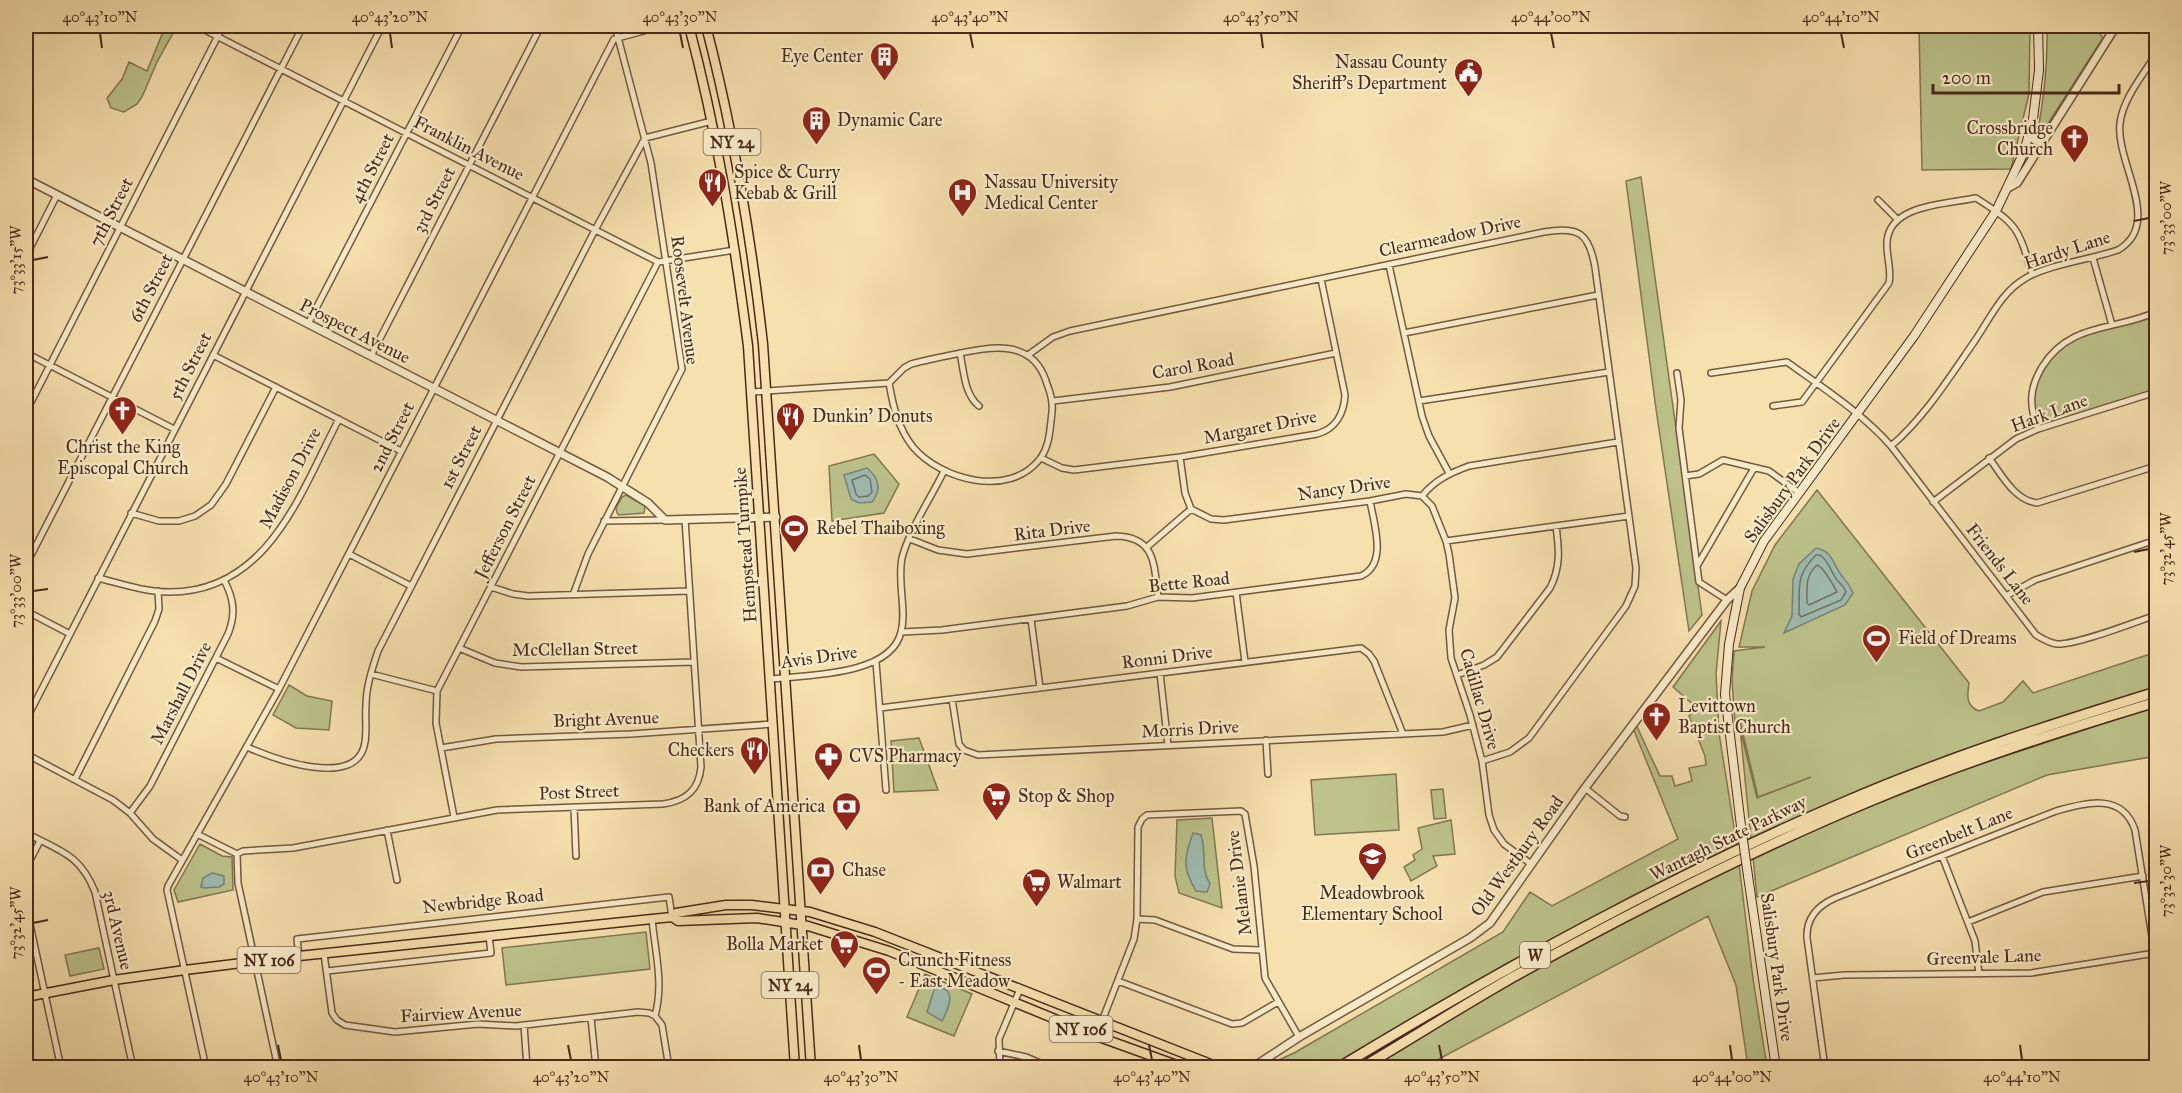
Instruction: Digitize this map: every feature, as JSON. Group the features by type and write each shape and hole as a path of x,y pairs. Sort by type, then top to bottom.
{"highway":[{"name":"Wantagh State Parkway","path":"1338,1068 1509,968 1666,885 1840,803 1966,754 2157,692"},
{"name":"Wantagh State Parkway","path":"1362,1068 1512,978 1690,884 1811,827 1928,778 2157,702"}],"main road":[{"name":"Hempstead Turnpike","path":"689,26 712,121 735,249 752,392 795,1068"},
{"name":"Hempstead Turnpike","path":"706,26 733,143 749,236 762,337 776,517 811,1068"},
{"name":"Salisbury Park Drive","path":"1776,1068 1741,826 1725,694 1729,644 1740,588 1764,541 1914,336 1996,211 2024,152 2033,119 2039,70 2038,26"},
{"path":"2029,134 2035,140 2044,141"},
{"name":"Newbridge Road","path":"672,918 676,913 719,905 752,905 786,909"},
{"name":"NY 106","path":"786,909 868,930 1221,1068"},
{"name":"Newbridge Road","path":"26,997 114,980 185,970 652,919 672,918 678,921 757,918 802,925"},
{"name":"NY 106","path":"802,925 889,951 1099,1037 1185,1068"},
{"path":"944,973 950,961"}],"street":[{"name":"Franklin Avenue","path":"197,26 658,262"},
{"name":"7th Street","path":"26,412 223,26"},
{"name":"6th Street","path":"26,565 28,554 303,26"},
{"name":"5th Street","path":"26,720 382,26"},
{"name":"4th Street","path":"308,324 462,26"},
{"name":"3rd Street","path":"371,356 541,26"},
{"name":"Roosevelt Avenue","path":"573,595 578,578 604,521 682,369 651,163 615,26"},
{"path":"618,38 662,26"},
{"path":"2008,188 2018,183 2116,26"},
{"name":"2nd Street","path":"185,970 167,890 279,689 614,39 618,38"},
{"name":"Hardy Lane","path":"1891,446 1910,430 1975,341 2004,296 2014,286 2032,274 2093,258 2124,247 2135,234 2139,224 2138,210 2121,151 2120,120 2127,101 2157,54"},
{"path":"645,138 712,121"},
{"name":"1st Street","path":"247,747 297,765 331,768 348,764 359,755 365,743 366,703 378,651 594,230 645,138"},
{"name":"Prospect Avenue","path":"26,179 622,486 648,503 664,520"},
{"path":"26,256 57,195"},
{"path":"1773,406 1802,402 1889,283 1891,276 1887,241 1897,219 1908,211 1976,198 1996,211 2018,231 2032,274"},
{"path":"1878,200 1897,219"},
{"name":"Clearmeadow Drive","path":"1028,355 1053,337 1070,331 1544,232 1566,230 1580,234 1590,244 1636,575 1633,591 1626,606 1529,738 1510,752 1482,761"},
{"path":"658,262 735,249"},
{"path":"2093,258 2112,325"},
{"name":"Jefferson Street","path":"454,817 436,723 437,691 658,262"},
{"path":"1389,265 1429,436 1449,473"},
{"name":"Margaret Drive","path":"1041,458 1062,468 1074,470 1180,457 1317,434 1330,428 1339,418 1345,395 1321,279"},
{"path":"1404,333 1598,295"},
{"path":"2038,429 2031,409 2031,392 2036,377 2056,349 2070,338 2157,312"},
{"path":"752,392 889,383 911,364 998,347 1028,355 1042,370 1053,401 1049,438 1041,458 1028,471 1019,476 996,481 974,480 944,471 919,452 905,434 896,416 889,383"},
{"path":"26,353 174,429"},
{"path":"960,353 968,390 972,400 979,406"},
{"name":"Carol Road","path":"1053,401 1194,383 1336,353"},
{"path":"213,355 402,451"},
{"name":"Friends Lane","path":"1711,373 1787,362 1878,431 2036,635 2054,644 2073,642 2157,615"},
{"path":"1419,401 1609,372"},
{"path":"1677,374 1681,400 1679,428 1699,582 1727,600"},
{"path":"131,513 159,521 179,521 195,516 211,505 226,484 276,387"},
{"name":"Hark Lane","path":"1933,502 2010,442 2038,429 2157,392"},
{"name":"Madison Drive","path":"99,578 139,589 158,591 192,590 224,580 257,558 279,533 339,419"},
{"path":"1422,496 1432,484 1449,473 1469,466 1618,442"},
{"path":"1158,597 1152,556 1147,547 1191,509 1185,493 1180,457"},
{"path":"1989,458 2018,495 2025,500 2037,503 2157,466"},
{"path":"1685,476 1699,474 1722,460 1769,471 1798,492"},
{"path":"1697,566 1754,468"},
{"path":"902,632 900,578 902,558 944,471"},
{"name":"Nancy Drive","path":"1191,509 1211,519 1224,520 1370,501 1406,494 1422,496"},
{"name":"Cadillac Drive","path":"1422,496 1432,506 1446,541 1455,598 1449,643 1482,761 1489,815 1494,830 1504,844 1531,864"},
{"name":"Bette Road","path":"902,632 942,630 1031,619 1127,606 1158,597 1192,598 1352,577 1367,573 1376,563 1377,554 1370,501"},
{"path":"1446,541 1629,516"},
{"path":"604,521 776,517"},
{"name":"Post Street","path":"237,854 243,851 293,848 497,810 663,804 682,800 693,791 700,776 685,519"},
{"path":"1457,675 1484,665 1497,657 1550,588 1560,561 1556,526"},
{"name":"Rita Drive","path":"910,539 938,550 967,554 1116,536 1129,537 1147,547"},
{"path":"2006,596 2035,580 2157,540"},
{"path":"349,554 411,586"},
{"name":"Marshall Drive","path":"130,813 150,786 233,621 233,598 224,580"},
{"path":"491,587 521,595 689,591"},
{"name":"Old Westbury Road","path":"1252,1068 1299,1037 1485,928 1498,915 1585,788 1727,600 1740,588"},
{"path":"75,779 155,621 159,609 158,591"},
{"path":"1236,592 1245,662"},
{"path":"26,611 70,634"},
{"path":"1031,619 1040,687"},
{"name":"Avis Drive","path":"770,679 855,669 876,662 894,647 902,632"},
{"name":"McClellan Street","path":"459,648 495,663 521,667 694,662"},
{"name":"Ronni Drive","path":"880,708 1354,648 1364,649 1374,661 1403,734"},
{"path":"216,658 279,689"},
{"path":"876,662 886,789"},
{"path":"371,674 437,691"},
{"path":"1160,674 1168,744"},
{"name":"Morris Drive","path":"952,699 957,740 964,750 974,755 1443,732 1473,725"},
{"name":"Bright Avenue","path":"441,748 496,739 631,734 773,724"},
{"path":"1266,740 1268,774"},
{"path":"26,754 113,800 130,813 153,839 182,860"},
{"path":"1585,788 1625,818"},
{"name":"Greenbelt Lane","path":"1825,1068 1807,932 1810,919 1819,906 2056,811 2093,803 2104,803 2121,809 2132,821 2154,924 2157,961"},
{"path":"574,807 576,856"},
{"name":"Melanie Drive","path":"1102,1021 1131,949 1137,919 1138,827 1142,819 1147,815 1241,811 1245,814 1254,866 1264,978 1299,1037"},
{"path":"387,830 397,880"},
{"name":"3rd Avenue","path":"26,833 75,860 89,876 95,892 133,1068"},
{"path":"197,834 237,854 238,883 278,1068"},
{"path":"26,868 40,841"},
{"path":"1942,856 1975,941 1979,974"},
{"path":"1968,922 2043,892 2143,876"},
{"name":"Newbridge Road","path":"299,956 297,939 669,897 672,918"},
{"path":"26,906 61,1068"},
{"path":"652,919 660,976 660,993 655,1016 662,1025 669,1068"},
{"path":"1137,919 1155,920 1233,949 1261,950"},
{"name":"Newbridge Road","path":"327,971 491,952 489,936"},
{"name":"Greenvale Lane","path":"1813,978 1844,975 2031,973 2155,953"},
{"name":"Fairview Avenue","path":"324,954 332,1013 345,1025 394,1032 478,1024 516,1026 638,1012 655,1016"},
{"path":"185,970 206,1068"},
{"path":"1118,981 1232,1024 1242,1023 1278,1002"},
{"path":"999,1068 999,1039 1020,989"},
{"path":"591,1018 597,1068"},
{"path":"524,1025 527,1068"},
{"path":"999,1051 1026,1057 1052,1068"},
{"path":"1920,1068 2084,1068"}],"green space":[{"path":"177,26 137,104 124,112 111,108 107,98 122,79 129,62 147,71 163,32"},
{"path":"1919,26 2030,26 2029,94 2011,169 1922,170"},
{"path":"2047,26 2094,26 2103,38 2049,122 2037,136 2045,81"},
{"path":"1641,177 1702,615 1689,631 1656,409 1626,181"},
{"path":"2156,312 2156,392 2038,429 2031,409 2036,377 2048,359 2070,338"},
{"path":"874,454 899,484 884,513 832,521 829,466"},
{"path":"1817,490 1969,683 1968,700 1975,709 1979,711 2003,702 2023,681 2033,693 2156,652 2156,688 1992,740 1751,840 1740,728 1757,798 1811,777 1758,797 1740,721 1735,725 1732,680 1734,651 1765,647 1739,647 1752,591 1775,545"},
{"path":"626,495 645,506 644,513 619,515 617,513 616,508 622,497"},
{"path":"1721,621 1716,674 1719,733 1737,846 1506,964 1331,1067 1269,1068 1274,1062 1294,1053 1503,932 1530,892 1552,906 1678,839 1633,728 1637,726 1660,776 1672,776 1675,786 1692,781 1689,768 1706,765 1705,756 1689,716 1697,708 1673,687"},
{"path":"289,685 307,696 332,701 329,730 296,728 273,715"},
{"path":"2156,706 2156,756 2047,775 1757,897 1753,857 1851,814 1954,773"},
{"path":"919,738 938,790 894,792 891,741"},
{"path":"1396,774 1399,830 1315,835 1311,780"},
{"path":"1443,789 1446,818 1434,819 1431,790"},
{"path":"1212,818 1222,908 1179,893 1175,876 1177,820"},
{"path":"1451,820 1455,854 1433,856 1437,866 1411,881 1404,867 1415,860 1413,855 1422,849 1418,828"},
{"path":"200,844 222,856 232,857 233,890 178,902 174,890"},
{"path":"1739,864 1753,979 1767,1067 1748,1067 1736,985 1708,916 1435,1061 1431,1067 1366,1068 1550,962 1644,911"},
{"path":"646,932 650,969 506,985 502,948"},
{"path":"99,948 104,969 70,976 65,955"},
{"path":"925,974 972,994 954,1036 907,1017"}],"water":[{"path":"867,468 878,484 877,493 872,502 859,503 851,499 844,475"},
{"path":"1816,548 1829,555 1853,593 1845,605 1784,633 1792,616 1793,579 1799,564"},
{"path":"1193,833 1201,835 1203,842 1205,872 1210,884 1207,892 1196,891 1188,876 1186,856"},
{"path":"212,873 224,876 224,884 219,887 201,887 203,878"},
{"path":"935,987 947,990 949,994 949,1005 942,1021 927,1012"}],"place":[{"name":"Eye Center","path":"884,82"},
{"name":"Nassau County Sheriff's Department","path":"1468,98"},
{"name":"Dynamic Care","path":"816,146"},
{"name":"Crossbridge Church","path":"2074,164"},
{"name":"Spice & Curry Kebab & Grill","path":"713,208"},
{"name":"Nassau University Medical Center","path":"963,218"},
{"name":"Christ the King Episcopal Church","path":"123,436"},
{"name":"Dunkin' Donuts","path":"791,442"},
{"name":"Rebel Thaiboxing","path":"795,554"},
{"name":"Field of Dreams","path":"1877,664"},
{"name":"Levittown Baptist Church","path":"1657,742"},
{"name":"Checkers","path":"755,776"},
{"name":"CVS Pharmacy","path":"828,782"},
{"name":"Stop & Shop","path":"997,822"},
{"name":"Bank of America","path":"846,832"},
{"name":"Meadowbrook Elementary School","path":"1372,882"},
{"name":"Chase","path":"821,896"},
{"name":"Walmart","path":"1036,908"},
{"name":"Bolla Market","path":"844,970"},
{"name":"Crunch Fitness - East Meadow","path":"877,996"}]}
